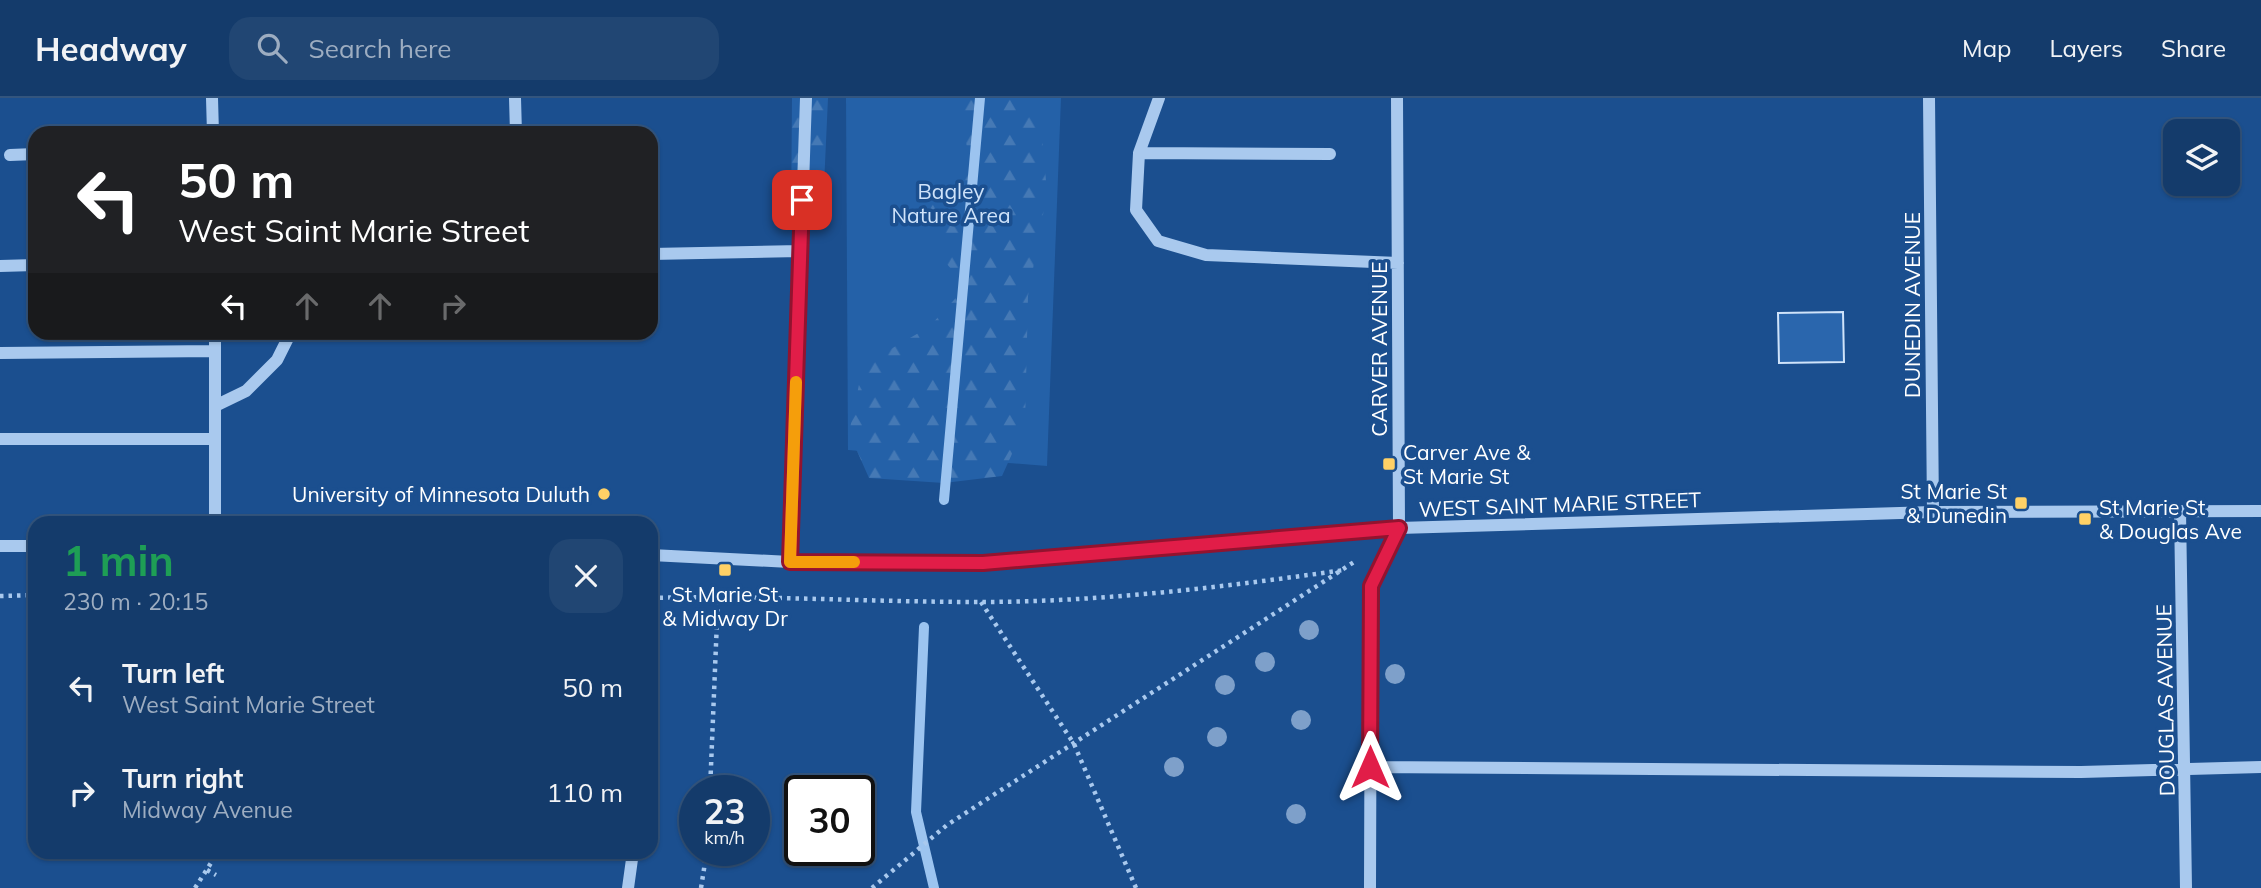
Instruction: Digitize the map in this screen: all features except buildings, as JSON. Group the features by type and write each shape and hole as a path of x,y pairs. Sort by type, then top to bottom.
{"street":[{"path":"212,98 213,126"},
{"path":"515,98 516,126"},
{"path":"790,562 806,98"},
{"path":"1159,98 1139,153 1136,210 1158,241 1206,255 1398,263"},
{"name":"CARVER AVENUE","path":"1370,888 1371,586 1399,528 1397,98"},
{"name":"DUNEDIN AVENUE","path":"1929,98 1933,512"},
{"path":"1139,153 1330,153"},
{"path":"10,155 28,154"},
{"path":"658,254 800,251"},
{"path":"0,266 28,265"},
{"path":"215,340 215,516"},
{"path":"215,406 246,391 276,360 287,340"},
{"path":"0,353 215,351"},
{"path":"0,439 215,439"},
{"name":"DOUGLAS AVENUE","path":"2180,511 2186,888"},
{"name":"WEST SAINT MARIE STREET","path":"658,555 790,562 983,563 1399,528 1933,512 2261,511"},
{"path":"0,546 28,546"},
{"path":"1370,767 2081,772 2261,767"},
{"path":"628,888 633,859"}],"path":[{"path":"872,888 947,825 1355,561"},
{"path":"658,598 718,596 981,602 1116,596 1344,569"},
{"path":"0,596 28,595"},
{"path":"711,775 718,596"},
{"path":"981,602 1074,744 1136,888"},
{"path":"195,888 214,859"},
{"path":"701,888 704,866"},
{"path":"207,870 216,875"}],"green space":[{"path":"792,98 828,98 823,207 791,225"},
{"name":"Bagley Nature Area","path":"846,98 1061,98 1047,466 848,450"},
{"path":"955,98 1039,98 1047,193 1028,296 1025,425 1002,476 944,483 869,478 849,433 863,365 929,327 966,287 942,258 927,200 971,163"}],"waterway":[{"path":"944,500 980,98"},
{"path":"924,627 916,812 934,888"}],"slow traffic":[{"path":"796,382 790,562 854,562"}],"place":[{"name":"Carver Ave & St Marie St","path":"1389,464"},
{"name":"University of Minnesota Duluth","path":"604,494"},
{"name":"St Marie St & Dunedin","path":"2021,503"},
{"name":"St Marie St & Douglas Ave","path":"2085,519"},
{"name":"St Marie St & Midway Dr","path":"725,570"}],"route":[{"path":"802,200 790,562 983,563 1399,528 1371,586 1370,767"}]}
